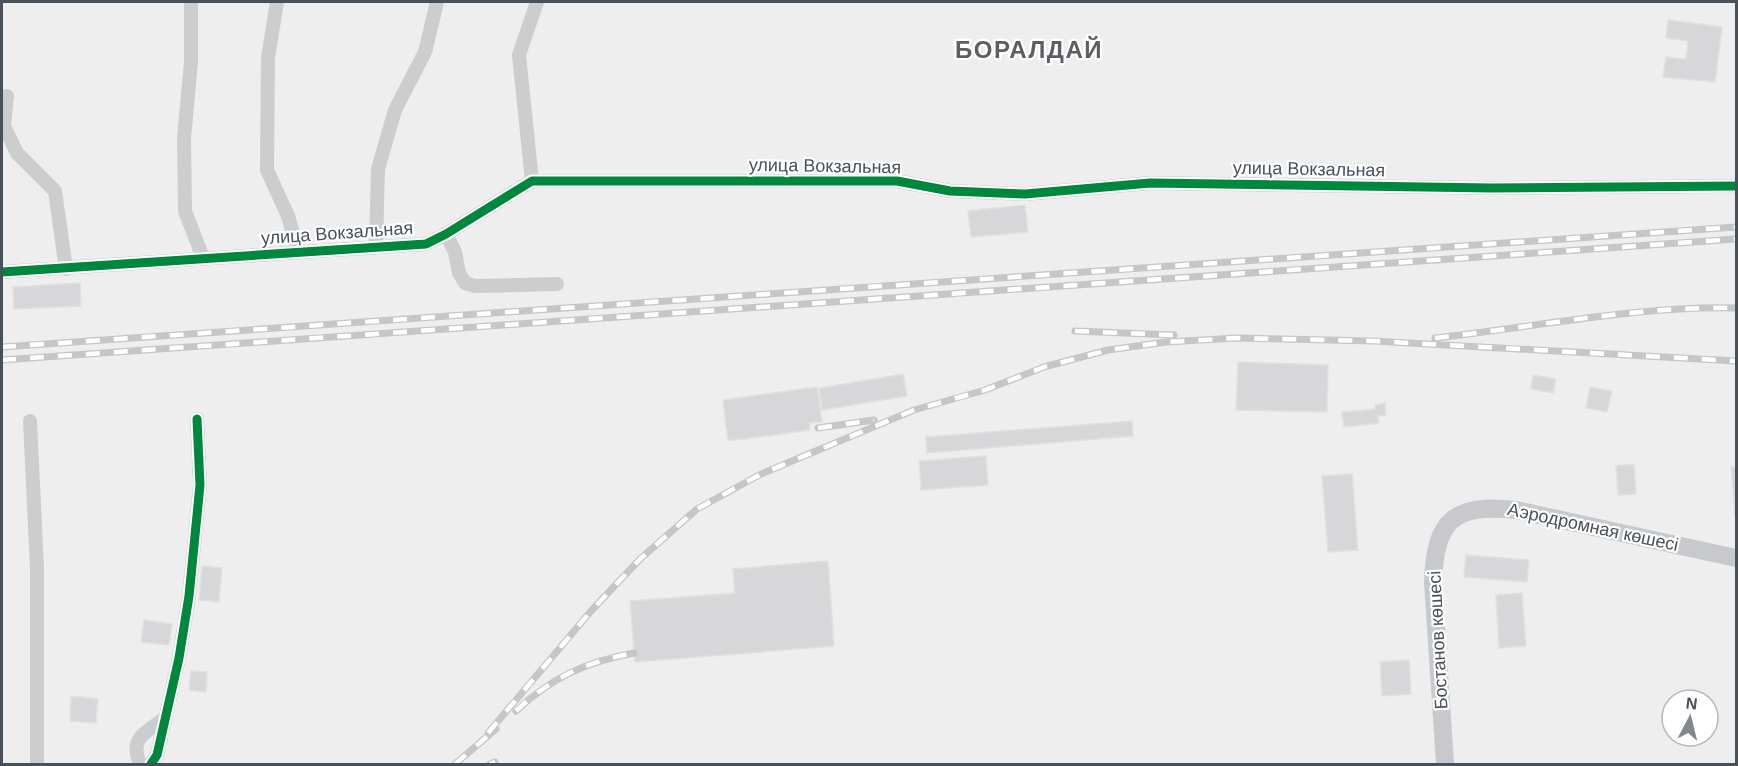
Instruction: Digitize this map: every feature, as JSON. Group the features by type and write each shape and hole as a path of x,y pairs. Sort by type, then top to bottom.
{"main road":[{"name":"Аэродромная көшесі","path":"1452,520 1463,513 1488,507 1516,510 1737,558"},
{"name":"Бостанов көшесі","path":"1445,765 1433,582 1435,552 1439,540 1452,520"}],"street":[{"path":"190,2 191,62 184,138 185,211 203,258"},
{"path":"277,2 268,58 267,170 288,216 298,251"},
{"path":"376,246 378,169 394,110 425,52 437,2"},
{"path":"532,181 519,55 537,2"},
{"path":"7,96 4,126 17,153 55,191 66,269"},
{"name":"улица Вокзальная","path":"2,272 426,244 532,181 897,181 950,190 1025,194 1150,183 1492,188 1737,186"},
{"path":"446,234 455,252 459,273 465,283 475,286 557,284"},
{"path":"151,765 157,755 179,658 189,596 200,485 197,419"},
{"path":"30,421 37,568 37,765"},
{"path":"140,765 135,749 140,737 164,719"}],"building":[{"path":"1668,20 1722,27 1715,82 1663,77 1666,57 1686,59 1688,41 1666,38"},
{"path":"1025,205 1028,232 971,237 968,211"},
{"path":"80,283 81,306 14,309 13,287"},
{"path":"1238,362 1328,365 1327,412 1236,410"},
{"path":"903,374 907,396 822,410 819,388"},
{"path":"1533,375 1556,379 1553,393 1531,389"},
{"path":"817,387 822,422 809,423 810,430 728,441 723,400"},
{"path":"1590,387 1612,391 1607,412 1586,408"},
{"path":"1385,403 1386,415 1378,416 1379,423 1344,427 1342,412 1375,409 1375,405"},
{"path":"1132,421 1133,436 927,453 926,437"},
{"path":"986,456 988,485 921,490 919,461"},
{"path":"1634,464 1636,494 1618,495 1616,466"},
{"path":"1731,467 1736,467 1736,516 1735,516"},
{"path":"1352,474 1358,550 1328,552 1322,476"},
{"path":"1466,555 1529,560 1527,582 1464,577"},
{"path":"828,561 834,646 635,662 630,601 735,593 733,569"},
{"path":"202,566 222,568 219,602 199,600"},
{"path":"1522,593 1526,646 1499,648 1496,595"},
{"path":"144,620 172,624 169,645 141,642"},
{"path":"1409,660 1411,694 1382,696 1380,662"},
{"path":"191,671 207,672 206,692 189,690"},
{"path":"71,696 98,699 96,723 70,721"}],"railway":[{"path":"2,347 1736,227"},
{"path":"2,360 1736,239"},
{"path":"1435,338 1661,310 1736,308"},
{"path":"1075,331 1174,335"},
{"path":"488,733 591,611 640,559 697,509 761,474 914,410 985,390 1044,367 1108,350 1166,342 1237,338 1374,341 1736,361"},
{"path":"818,428 874,420"},
{"path":"516,711 543,689 570,673 600,661 634,653"},
{"path":"455,764 496,729"},
{"path":"490,764 495,762"}],"cycle path":[{"path":"2,272 426,244 532,181 897,181 950,191 1025,194 1150,183 1492,188 1736,186"},
{"path":"151,764 157,755 179,658 189,596 200,485 197,419"}],"district":[{"name":"БОРАЛДАЙ","path":"1029,49"}]}
